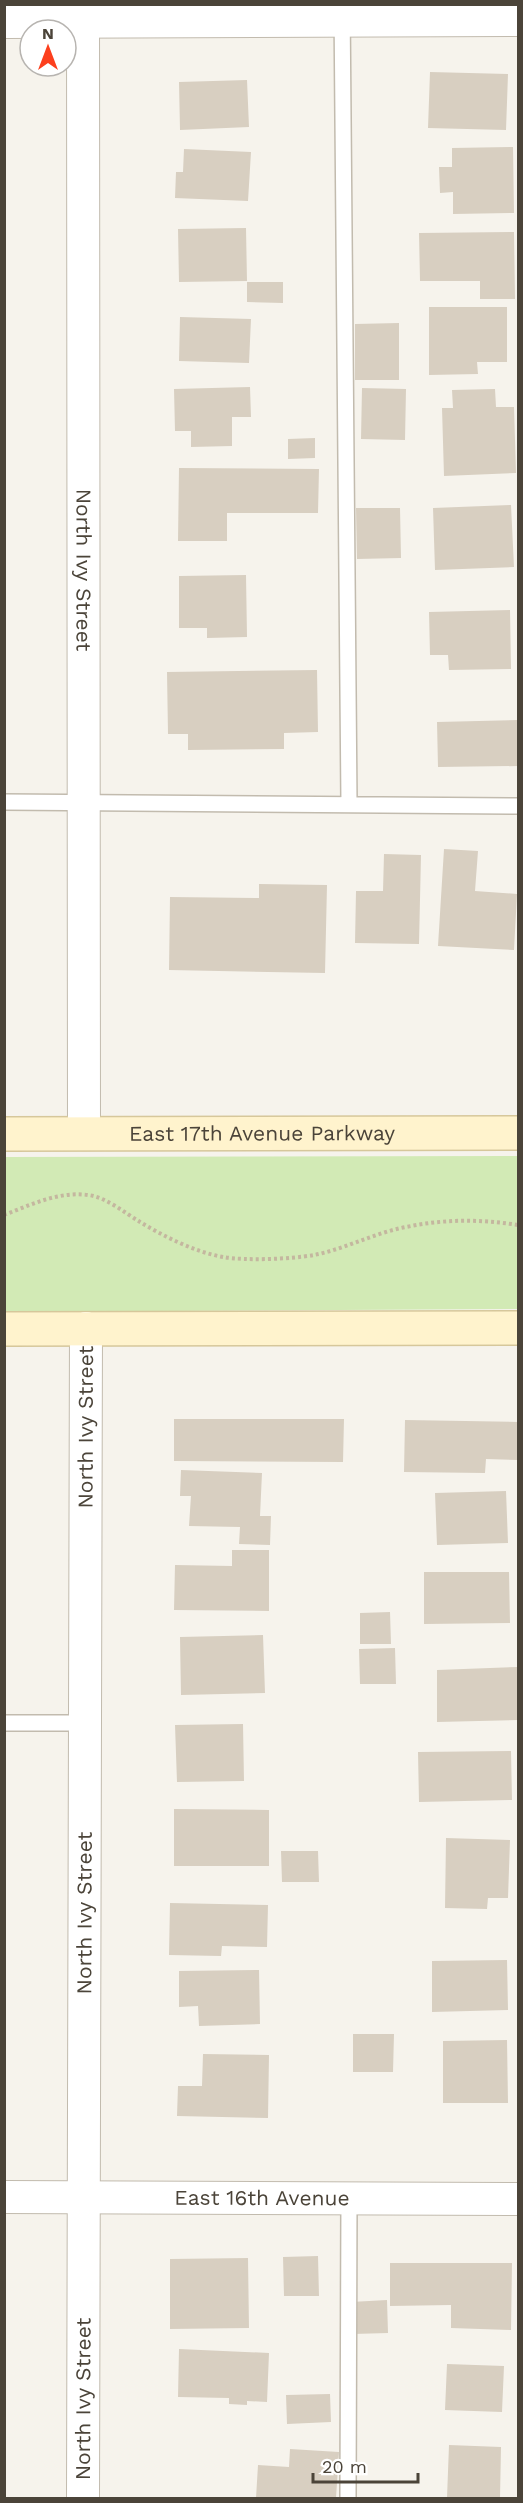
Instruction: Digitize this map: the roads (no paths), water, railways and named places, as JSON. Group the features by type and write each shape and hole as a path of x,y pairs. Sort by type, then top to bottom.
{"main road":[{"name":"East 17th Avenue Parkway","path":"4,1134 519,1133"},
{"path":"4,1329 519,1328"}],"street":[{"path":"4,22 83,13 342,13 519,20"},
{"name":"North Ivy Street","path":"83,13 84,1134"},
{"name":"North Ivy Street","path":"83,2499 86,1328"},
{"name":"East 16th Avenue","path":"4,2197 519,2199"}],"lane":[{"path":"342,13 349,803"},
{"path":"4,802 519,806"},
{"path":"4,1722 85,1723"},
{"path":"348,2499 349,2198"}]}
